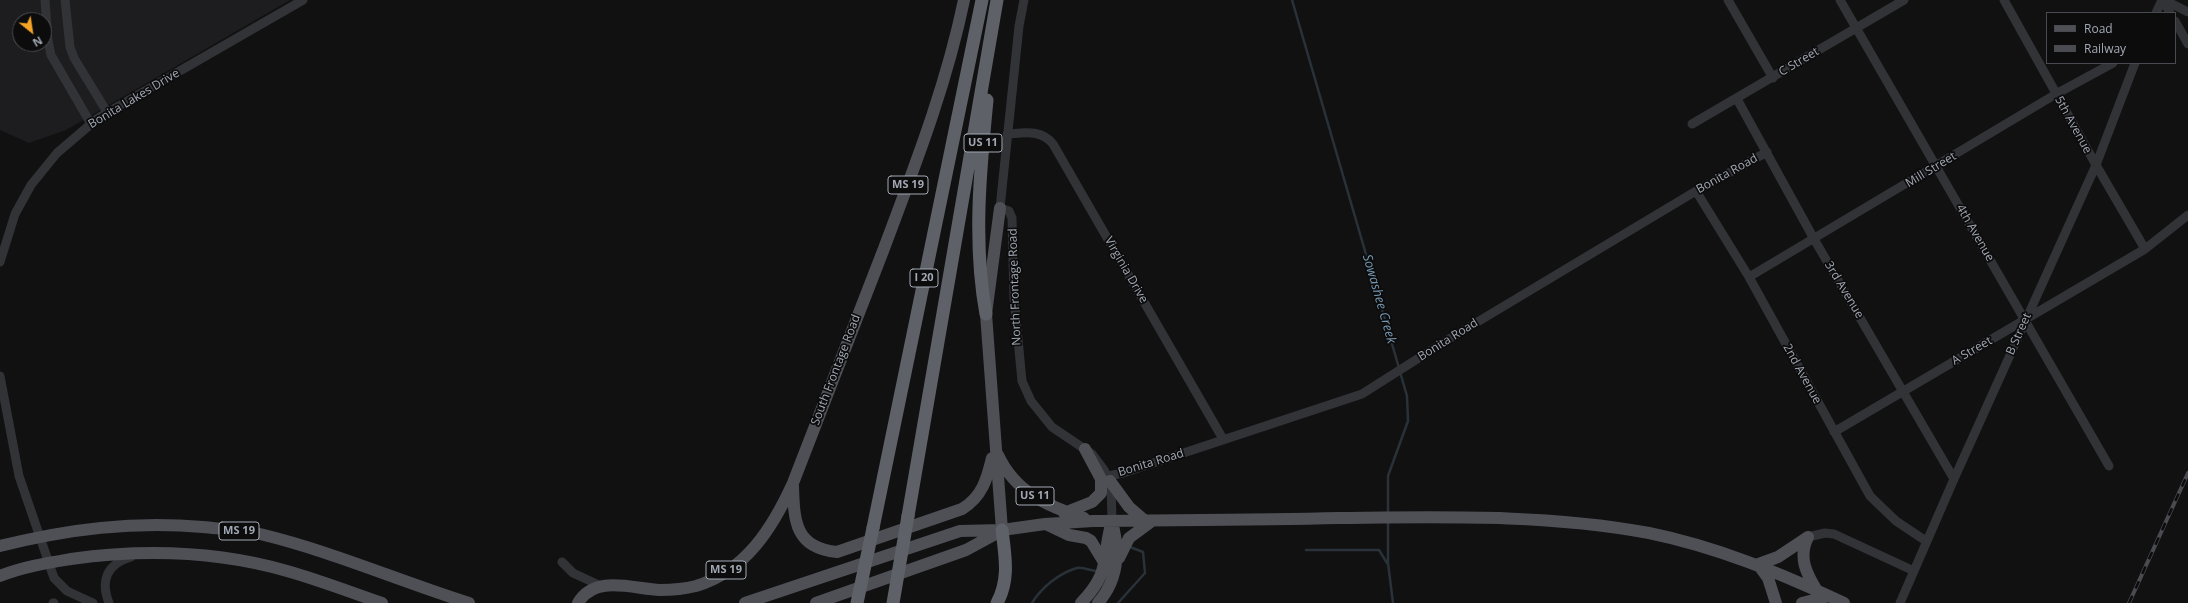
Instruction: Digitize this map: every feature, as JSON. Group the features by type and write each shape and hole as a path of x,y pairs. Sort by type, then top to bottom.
{"highway":[{"name":"I 20","path":"858,603 982,0"},
{"name":"I 20","path":"893,603 997,0"},
{"name":"US 11","path":"986,59 988,82 984,132 979,245 980,274 986,314"},
{"path":"998,603 1005,586 1007,573 1002,530"}],"main road":[{"name":"South Frontage Road","path":"578,603 584,595 601,586 618,585 659,590 696,586 717,576 746,556 759,542 779,512 793,483 916,164 945,78 964,0"},
{"path":"986,314 1000,208"},
{"name":"US 11","path":"986,314 995,448 1008,475 1014,482 1054,508 1093,521 1112,520"},
{"path":"793,483 795,518 803,537 820,549 837,552 952,513 969,504 979,495 987,479 995,448"},
{"path":"995,448 1002,530"},
{"path":"1039,524 1092,502 1100,493 1101,479 1085,449"},
{"path":"1109,478 1129,507 1149,520"},
{"path":"1098,603 1110,587 1111,564 1117,538 1112,520 1442,517 1527,518 1619,528 1683,542 1757,565 1844,603"},
{"path":"1081,603 1097,585 1129,538 1149,520"},
{"path":"745,603 960,531 1002,530 1039,524 1093,521"},
{"name":"MS 19","path":"0,546 39,536 84,528 135,524 173,524 240,531 314,549 469,603"},
{"path":"1039,524 1091,541 1111,564"},
{"path":"816,603 966,550 1002,530"},
{"path":"1757,565 1778,557 1808,537"},
{"path":"1808,537 1803,556 1808,574 1817,591"},
{"name":"MS 19","path":"0,576 47,563 94,556 148,552 216,557 287,571 382,603"},
{"path":"1757,565 1768,578 1776,603"},
{"path":"1802,603 1829,596"}],"street":[{"path":"46,0 48,40 51,55 91,124"},
{"path":"65,0 70,47 74,58 107,112"},
{"name":"Bonita Lakes Drive","path":"0,262 15,214 31,185 57,153 107,112 303,0"},
{"path":"1000,208 1019,26 1024,0"},
{"path":"1728,0 1773,78"},
{"name":"4th Avenue","path":"1840,0 2109,466"},
{"name":"C Street","path":"1692,124 1904,0"},
{"name":"5th Avenue","path":"2004,0 2096,165 2145,249"},
{"path":"2163,0 2188,12"},
{"path":"2157,12 2163,0"},
{"path":"2163,0 2169,12"},
{"path":"2176,23 2188,44"},
{"name":"Mill Street","path":"1749,277 1937,167 2056,94 2111,64"},
{"name":"B Street","path":"1900,603 1954,478 2096,165 2135,64"},
{"name":"3rd Avenue","path":"1737,99 1814,239 1954,478"},
{"name":"Virginia Drive","path":"1007,134 1036,132 1045,136 1053,144 1223,439"},
{"name":"Bonita Road","path":"1109,478 1362,394 1444,342 1696,191 1766,152"},
{"name":"2nd Avenue","path":"1696,191 1749,277 1870,496 1896,521 1926,541"},
{"name":"North Frontage Road","path":"1000,208 1009,211 1012,218 1014,298 1022,381 1031,401 1048,423 1085,449 1096,459 1109,478"},
{"name":"A Street","path":"1834,432 1903,390 2145,249 2188,215"},
{"path":"0,376 20,476 47,563 54,578 67,591 92,603"},
{"path":"1109,478 1112,520"},
{"path":"1808,537 1824,533 1834,534 1914,571"},
{"path":"109,603 105,589 105,579 111,569 120,560 148,552"},
{"path":"562,562 573,574 601,586"}],"shaded area":[{"path":"0,0 290,0 66,130 29,143 0,130"}],"waterway":[{"name":"Sowashee Creek","path":"1292,0 1399,368"},
{"name":"Sowashee Creek","path":"1388,515 1388,476 1408,421 1407,396 1400,372"},
{"name":"Sowashee Creek","path":"1388,522 1388,563 1393,603"},
{"path":"1118,603 1145,573 1143,552 1130,547"},
{"path":"1306,550 1379,550 1387,563"},
{"path":"1032,603 1045,587 1064,573 1077,568 1096,571"}],"railway":[{"path":"2129,603 2188,473"}]}
